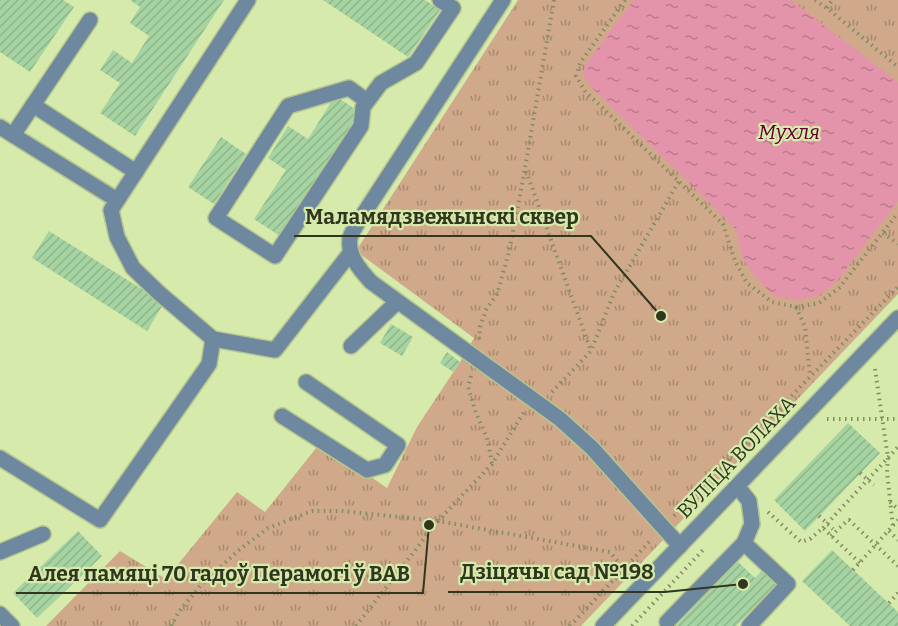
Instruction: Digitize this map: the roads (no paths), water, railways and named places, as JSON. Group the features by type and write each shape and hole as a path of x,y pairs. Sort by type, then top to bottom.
{"street":[{"path":"248,0 111,210 117,237 133,268 213,339 274,350 351,252"},
{"path":"367,101 349,88 288,106 216,218 275,256 361,126 363,108 367,101 381,83 416,63 453,9 440,0"},
{"path":"503,0 357,224 350,238 351,252 358,268 371,282 560,419 592,448 680,546"},
{"path":"90,21 33,105 6,131 117,200"},
{"path":"33,105 136,172"},
{"path":"351,346 398,302"},
{"name":"ВУЛІЦА ВОЛАХА","path":"603,626 898,318"},
{"path":"0,458 100,520 209,364 213,339"},
{"path":"282,416 367,470 385,465 398,445 306,382"},
{"path":"667,622 744,543 752,524 749,501 737,486"},
{"path":"3,547 43,534"},
{"path":"744,543 788,584 749,626"},
{"path":"0,614 12,626"}],"water":[{"name":"Мухля","path":"634,0 791,0 898,82 898,201 838,280 818,296 795,300 774,296 757,279 743,259 736,230 593,89 583,75 585,65"}],"place":[{"name":"Маламядзвежынскі сквер","path":"661,316"},
{"name":"Алея памяці 70 гадоў Перамогі ў ВАВ","path":"429,525"},
{"name":"Дзіцячы сад №198","path":"743,584"}]}
